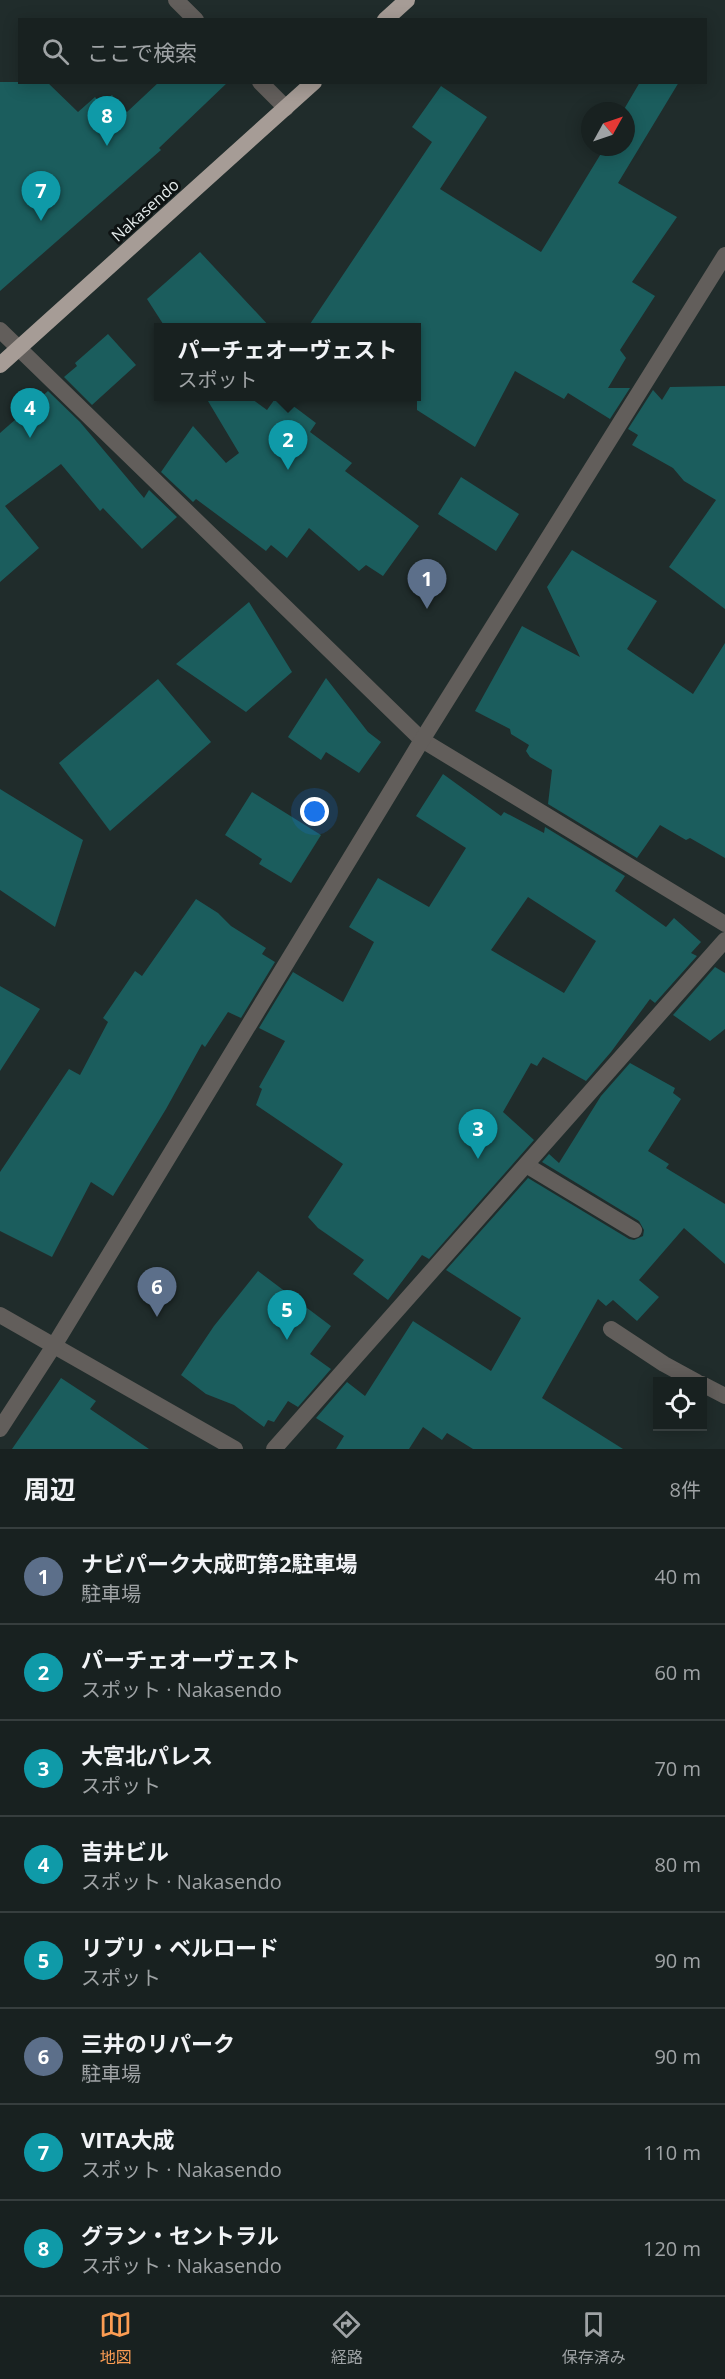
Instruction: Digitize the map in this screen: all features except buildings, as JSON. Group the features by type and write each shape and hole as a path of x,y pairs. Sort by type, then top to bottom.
{"highway":[{"path":"387,18 407,0"},
{"name":"Nakasendo","path":"0,365 312,84"}],"street":[{"path":"176,0 194,18"},
{"path":"262,84 286,108"},
{"path":"0,1429 55,1344 422,740 725,255"},
{"path":"0,330 422,740 725,924"},
{"path":"274,1449 725,939"},
{"path":"526,1165 633,1230"},
{"path":"0,1314 235,1449"},
{"path":"611,1329 664,1364 689,1377"},
{"path":"707,1387 725,1396"}],"place":[{"name":"グラン・セントラル","path":"107,146"},
{"name":"VITA大成","path":"41,221"},
{"name":"吉井ビル","path":"30,438"},
{"name":"パーチェオーヴェスト","path":"288,470"},
{"name":"ナビパーク大成町第2駐車場","path":"427,609"},
{"name":"大宮北パレス","path":"478,1159"},
{"name":"三井のリパーク","path":"157,1317"},
{"name":"リブリ・ベルロード","path":"287,1340"}]}
